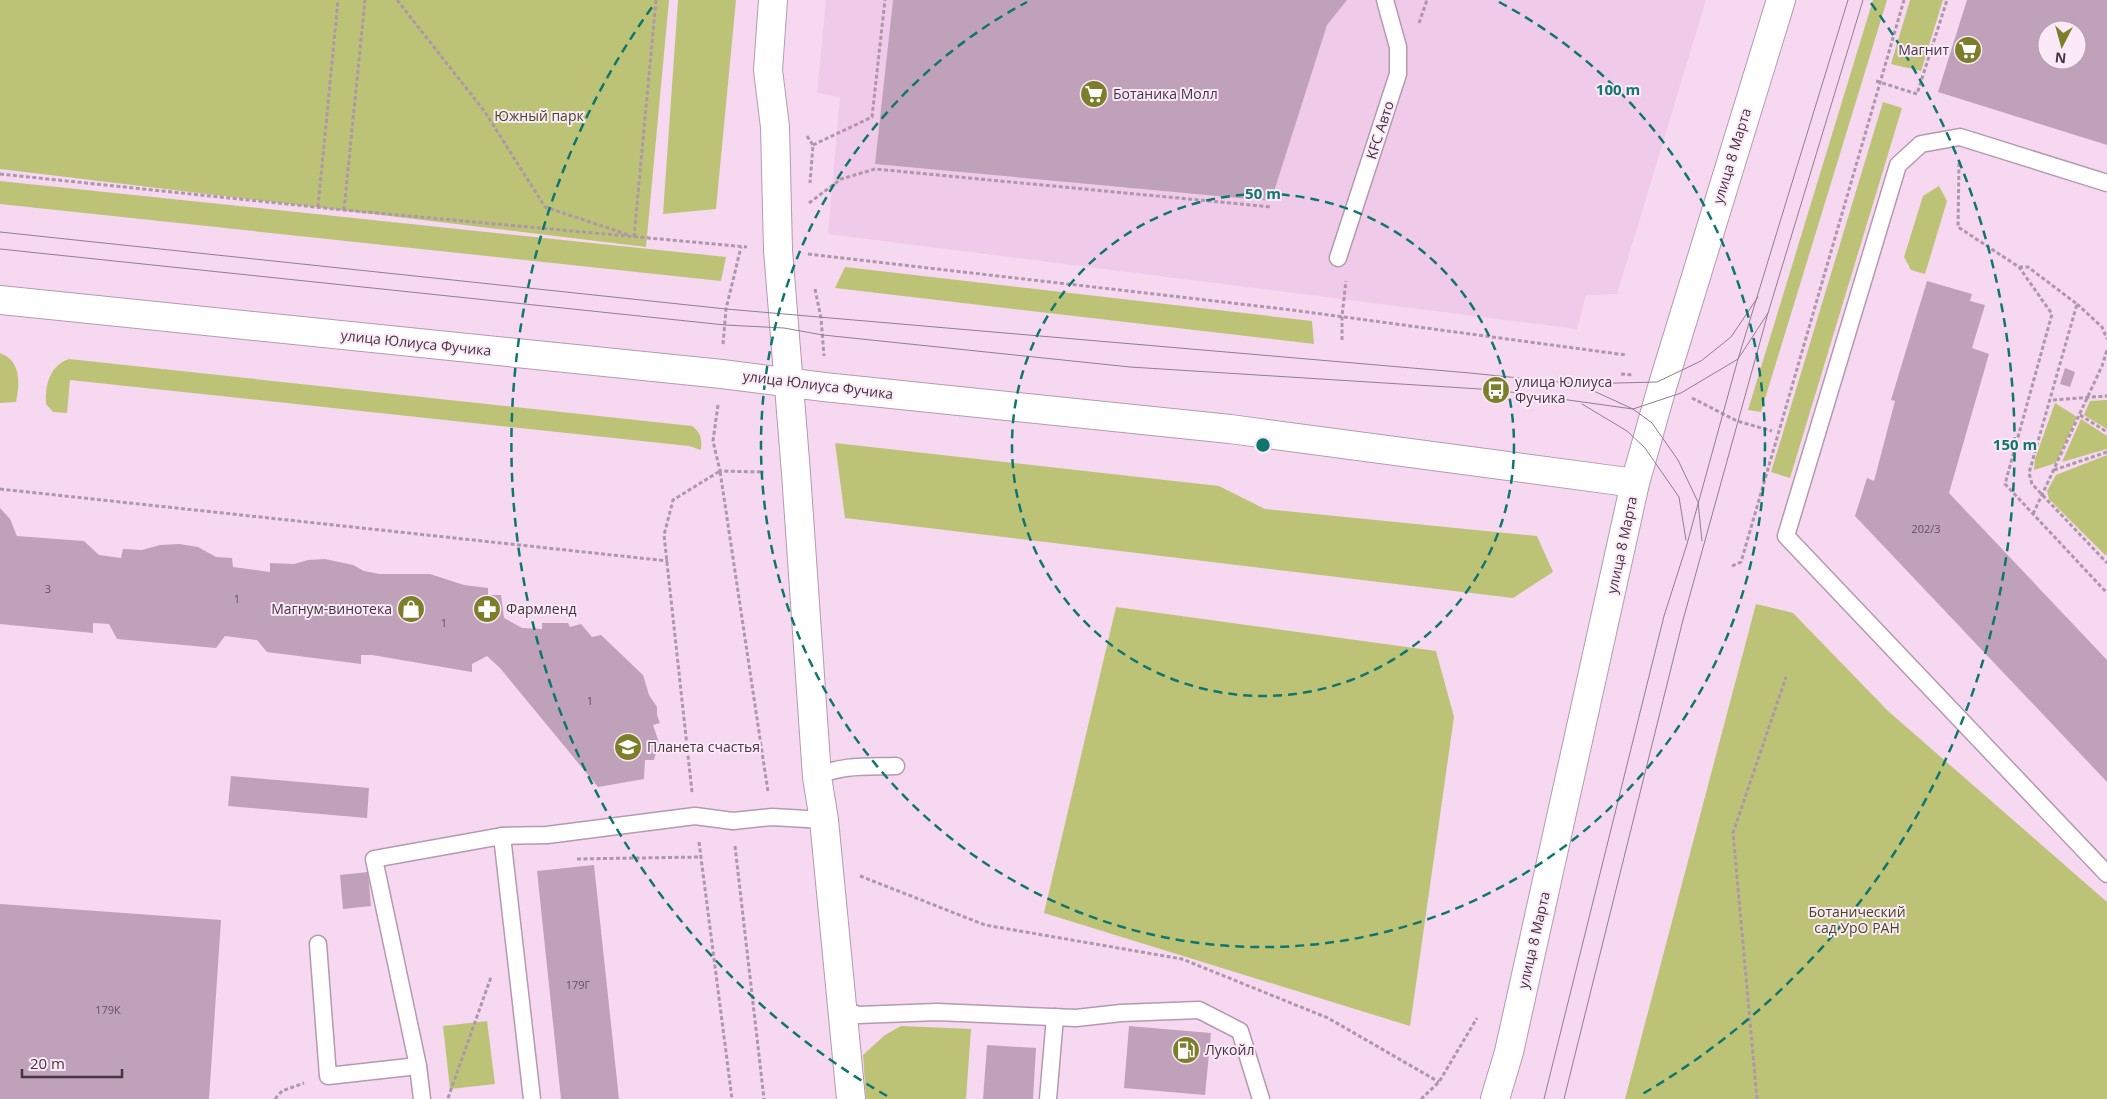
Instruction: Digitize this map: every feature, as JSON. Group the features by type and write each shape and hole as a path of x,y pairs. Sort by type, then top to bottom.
{"street":[{"path":"773,0 768,70 775,127 778,250 787,382 796,472 817,777 824,820 851,1099"},
{"name":"улица 8 Марта","path":"1496,1099 1635,483 1663,384 1781,0"},
{"name":"улица Юлиуса Фучика","path":"0,300 1230,429 1635,483"}],"lane":[{"name":"KFC Авто","path":"1338,258 1398,74 1400,60 1398,47 1385,0"},
{"path":"2107,183 1960,137 1921,144 1898,165 1786,536 2107,874"},
{"path":"817,777 826,772 846,768 896,766"},
{"path":"422,1099 418,1066 374,859 502,836 547,835 695,816 733,821 772,817 824,820"},
{"path":"502,836 532,1099"},
{"path":"318,944 328,1076 418,1066"},
{"path":"842,1008 858,1015 937,1012 1055,1018 1199,1010 1240,1031 1261,1099"},
{"path":"1048,1099 1055,1018"}],"path":[{"path":"318,207 338,0"},
{"path":"344,210 365,0"},
{"path":"397,0 484,112 545,207 635,238"},
{"path":"635,238 656,0"},
{"path":"813,145 872,117 885,0"},
{"path":"1732,566 1741,562 1878,82 1904,0"},
{"path":"1878,82 1917,94 1947,0"},
{"path":"1960,137 1958,227 2019,267 2052,314 2005,484 2107,593"},
{"path":"809,203 841,179 875,169 1272,208"},
{"path":"0,174 344,210 778,250 1300,311 1626,355"},
{"path":"2019,267 2028,267 2077,304 2102,327 2107,339"},
{"path":"2077,304 2028,473 2032,484 2107,561"},
{"path":"2033,514 2080,415 2107,350"},
{"path":"2053,400 2107,396"},
{"path":"2080,415 2107,432"},
{"path":"1746,424 1772,431"},
{"path":"2054,470 2107,452"},
{"path":"664,535 673,500 720,471 772,817"},
{"path":"0,489 668,561"},
{"path":"1757,1099 1733,833 1786,677"},
{"path":"733,821 764,1099"},
{"path":"574,859 701,857"},
{"path":"858,875 985,925 1182,959 1328,1018 1439,1082"},
{"path":"448,1099 493,971"},
{"path":"1420,1099 1439,1082 1477,1018"},
{"path":"275,1099 282,1091 328,1076"}],"shaded area":[{"path":"826,0 1706,0 1617,294 1586,295 1577,329 828,234 840,97 817,93"}],"green space":[{"name":"Южный парк","path":"0,0 669,0 646,247 0,169"},
{"path":"678,0 736,0 716,209 663,214"},
{"path":"1873,0 1887,0 1761,412 1748,410"},
{"path":"1910,0 1943,0 1921,71 1891,64"},
{"path":"1883,102 1902,108 1790,478 1771,472"},
{"path":"0,181 726,257 721,281 0,204"},
{"path":"1939,186 1947,201 1925,274 1911,270 1904,257 1923,196"},
{"path":"845,267 1312,321 1314,344 835,288"},
{"path":"0,353 12,361 17,373 16,402 0,403"},
{"path":"69,359 692,426 700,436 701,450 689,446 70,380 67,413 53,412 46,404 46,390 50,377 57,366"},
{"path":"2107,400 2107,429 2084,415 2090,401"},
{"path":"2055,403 2077,417 2056,463 2034,470 2035,459"},
{"path":"2081,419 2107,436 2107,449 2062,462"},
{"path":"835,443 1219,486 1265,509 1537,536 1553,572 1513,598 845,518"},
{"path":"2107,455 2106,556 2049,499 2047,491 2056,475"},
{"name":"Ботанический сад УрО РАН","path":"1756,604 1793,613 1888,711 2107,902 2107,1099 1625,1099"},
{"path":"1116,607 1436,651 1454,717 1410,1026 1044,913"},
{"path":"487,1021 495,1084 450,1089 443,1026"},
{"path":"901,1026 971,1029 966,1099 866,1099 863,1055 885,1035"}],"building":[{"name":"Ботаника Молл","path":"893,0 1347,0 1327,25 1271,201 875,164"},
{"path":"1967,0 2107,0 2107,145 1938,92"},
{"path":"1927,281 1972,294 1970,301 1985,305 1972,348 1989,354 1949,493 2107,660 2107,782 1855,516 1867,478 1874,481 1895,401 1891,400"},
{"path":"2065,368 2075,372 2070,387 2060,384"},
{"path":"0,508 10,519 17,536 84,541 99,555 121,558 123,549 142,550 160,545 179,544 198,547 216,557 232,558 233,567 270,572 270,563 294,564 308,560 325,559 353,565 364,571 380,574 430,574 464,585 488,588 488,595 501,595 504,618 522,628 542,629 542,623 568,623 570,627 581,624 592,637 601,635 643,675 649,695 657,707 660,723 653,725 659,743 654,760 645,760 644,779 598,787 500,668 487,656 472,664 472,672 372,655 361,655 361,664 267,652 257,640 225,636 216,648 117,639 109,624 93,623 93,633 0,624"},
{"path":"231,776 369,788 367,818 228,806"},
{"path":"594,865 619,1099 561,1099 537,871"},
{"path":"368,872 371,906 343,909 340,875"},
{"path":"0,904 221,920 209,1099 0,1099"},
{"path":"1129,1026 1211,1033 1205,1095 1124,1088"},
{"path":"987,1045 1036,1048 1033,1099 983,1099"}],"tram line":[{"path":"1544,1099 1664,616 1687,544 1738,359 1848,0"},
{"path":"1564,1099 1683,620 1768,313 1863,0"},
{"path":"0,232 726,309 1578,384 1657,382 1701,361 1731,337 1758,297"},
{"path":"0,249 725,325 784,328 823,335 1130,367 1496,390 1633,409 1681,393 1738,359 1768,313"},
{"path":"1585,387 1633,409 1652,423 1678,460 1698,502 1702,541"},
{"path":"1582,404 1627,431 1645,448 1679,497 1686,540"}],"place":[{"name":"Магнит","path":"1968,50"},
{"name":"Ботаника Молл","path":"1094,94"},
{"name":"улица Юлиуса Фучика","path":"1496,390"},
{"name":"Магнум-винотека","path":"411,609"},
{"name":"Фармленд","path":"487,609"},
{"name":"Планета счастья","path":"628,747"},
{"name":"Лукойл","path":"1186,1050"}]}
